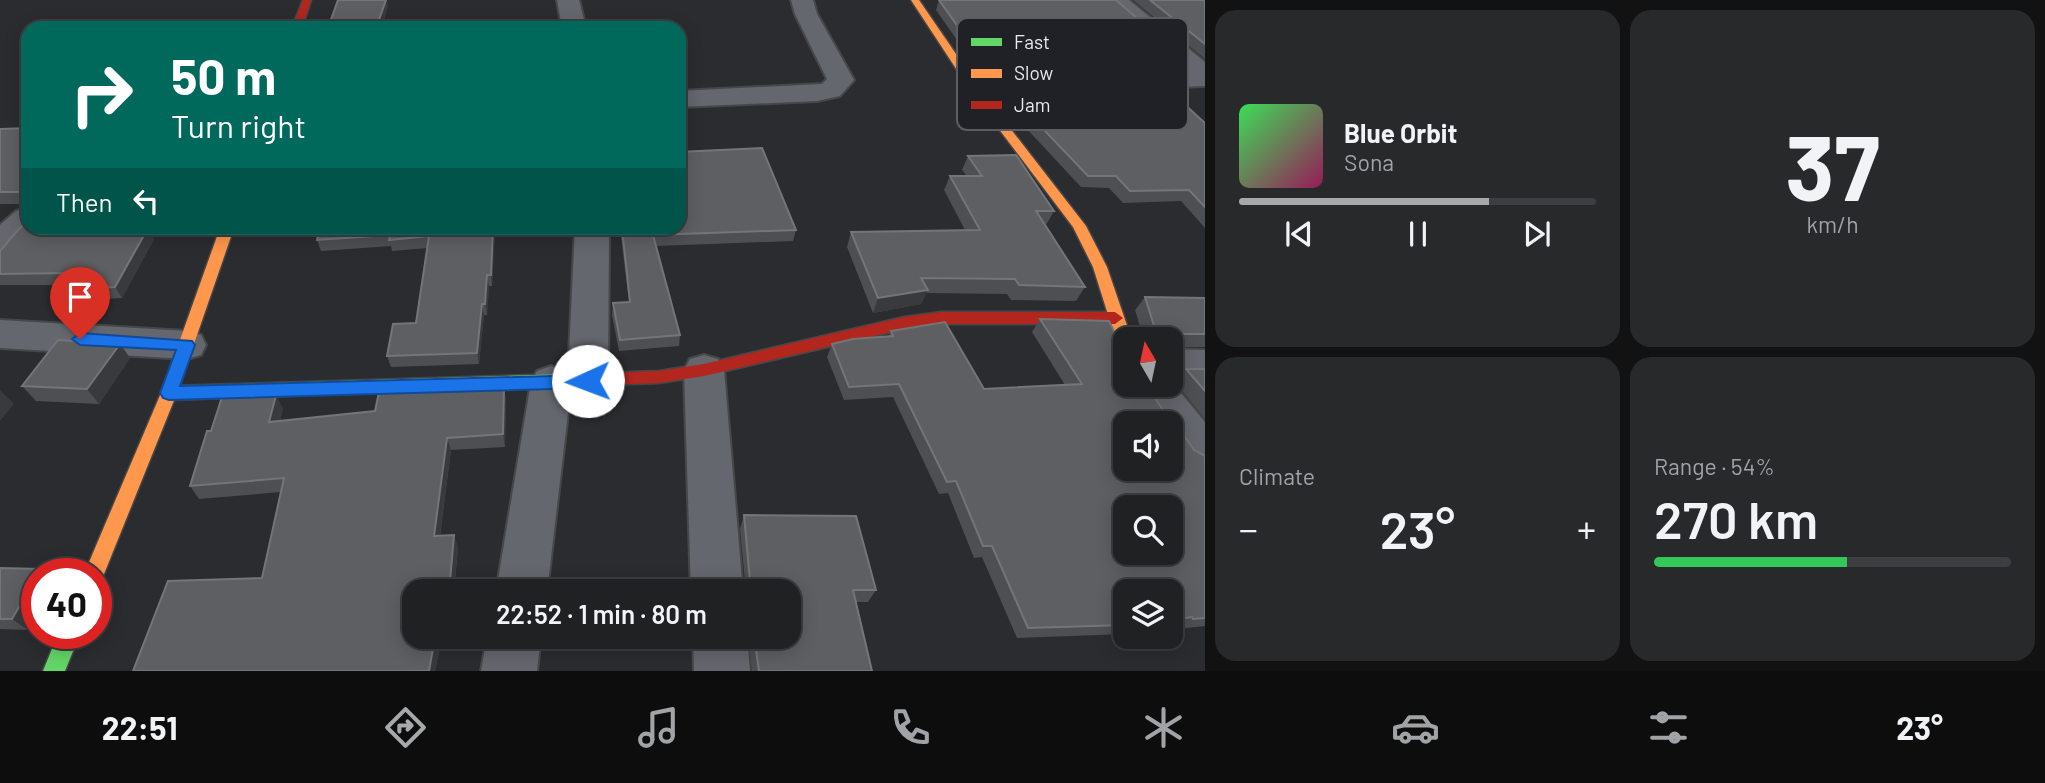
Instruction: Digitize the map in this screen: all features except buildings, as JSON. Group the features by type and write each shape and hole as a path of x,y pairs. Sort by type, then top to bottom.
{"street":[{"path":"300,21 307,0"},
{"path":"568,0 572,21"},
{"path":"686,99 817,93 837,86 841,80 806,14 802,0"},
{"path":"915,0 957,62"},
{"path":"1116,0 1137,18"},
{"path":"1188,62 1205,77"},
{"path":"1005,130 1079,227 1101,269 1119,327"},
{"path":"0,243 21,224"},
{"path":"101,558 169,393 226,235"},
{"path":"524,579 570,382 591,235"},
{"path":"169,393 659,377 704,370 929,319 980,316 1115,318"},
{"path":"0,334 187,345"},
{"path":"1183,364 1205,365"},
{"path":"704,370 716,579"},
{"path":"1160,397 1205,454"},
{"path":"54,671 63,649"},
{"path":"509,671 512,649"},
{"path":"721,649 722,671"}],"traffic: fast":[{"path":"169,393 600,379"},
{"path":"54,671 63,649"}],"traffic: slow":[{"path":"915,0 957,63"},
{"path":"1006,130 1079,226 1100,267 1120,327"},
{"path":"101,558 169,393 225,235"}],"traffic: jam":[{"path":"300,21 307,0"},
{"path":"600,379 659,377 704,370 904,323 941,318 1115,318"}],"route":[{"path":"80,339 187,345 169,393 588,381"}]}
